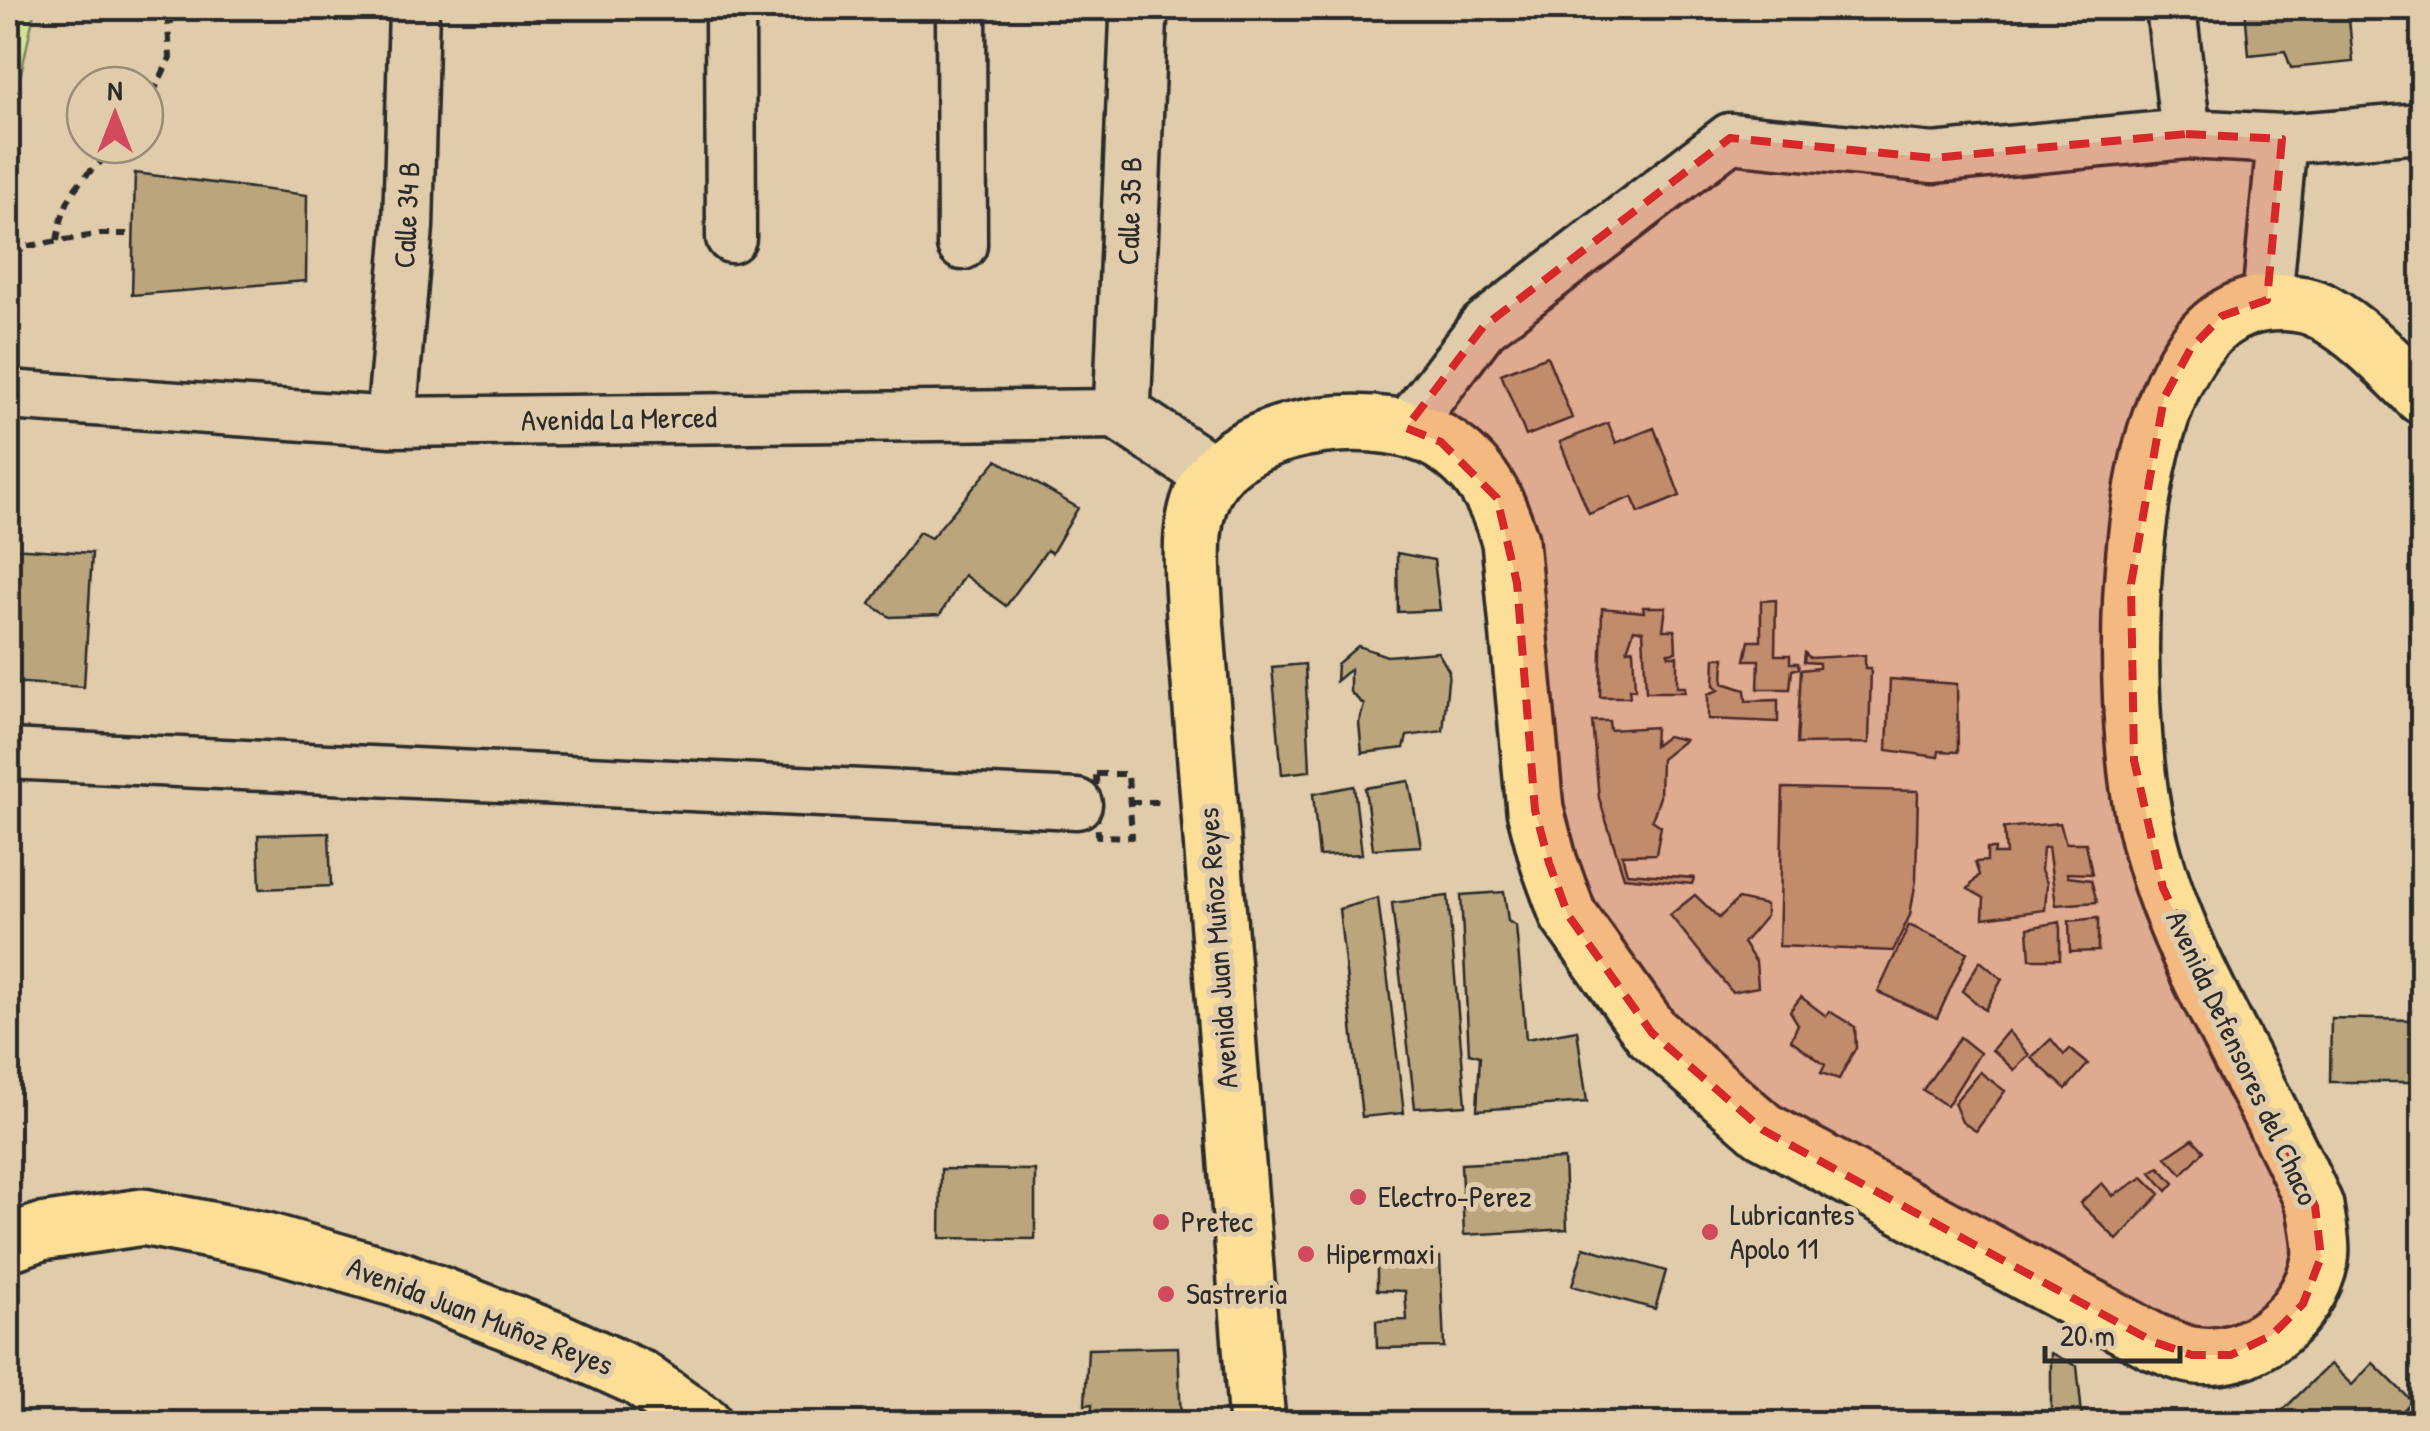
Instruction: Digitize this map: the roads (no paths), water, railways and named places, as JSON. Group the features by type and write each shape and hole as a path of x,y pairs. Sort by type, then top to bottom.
{"main road":[{"name":"Avenida Defensores del Chaco","path":"1214,475 1244,451 1297,428 1350,423 1406,428 1441,442 1474,468 1497,498 1517,583 1535,810 1548,862 1568,914 1652,1033 1763,1130 2154,1342 2192,1356 2231,1355 2272,1336 2303,1304 2321,1258 2315,1206 2163,888 2146,828 2134,760 2131,584 2147,472 2164,398 2191,348 2222,316 2268,300"},
{"path":"2268,300 2323,311 2422,396"},
{"name":"Avenida Juan Muñoz Reyes","path":"1214,475 1196,522 1192,552 1257,1424"},
{"name":"Avenida Juan Muñoz Reyes","path":"8,1243 41,1232 143,1217 266,1241 401,1280 555,1340 638,1378 704,1424"}],"street":[{"name":"Calle 34 B","path":"391,422 408,227 414,8"},
{"path":"730,8 731,238"},
{"path":"961,8 962,245"},
{"name":"Calle 35 B","path":"1122,414 1139,8"},
{"path":"2171,8 2186,134"},
{"path":"1406,428 1484,327 1730,138 1933,158 2186,134 2282,139 2422,128"},
{"path":"2268,300 2282,139"},
{"name":"Avenida La Merced","path":"8,395 391,422 1122,414"},
{"path":"1122,414 1214,475"},
{"path":"8,754 1078,804"}],"place":[{"name":"Electro-Perez","path":"1358,1197"},
{"name":"Pretec","path":"1161,1222"},
{"name":"Lubricantes Apolo 11","path":"1710,1232"},
{"name":"Hipermaxi","path":"1306,1254"},
{"name":"Sastreria","path":"1166,1294"}]}
